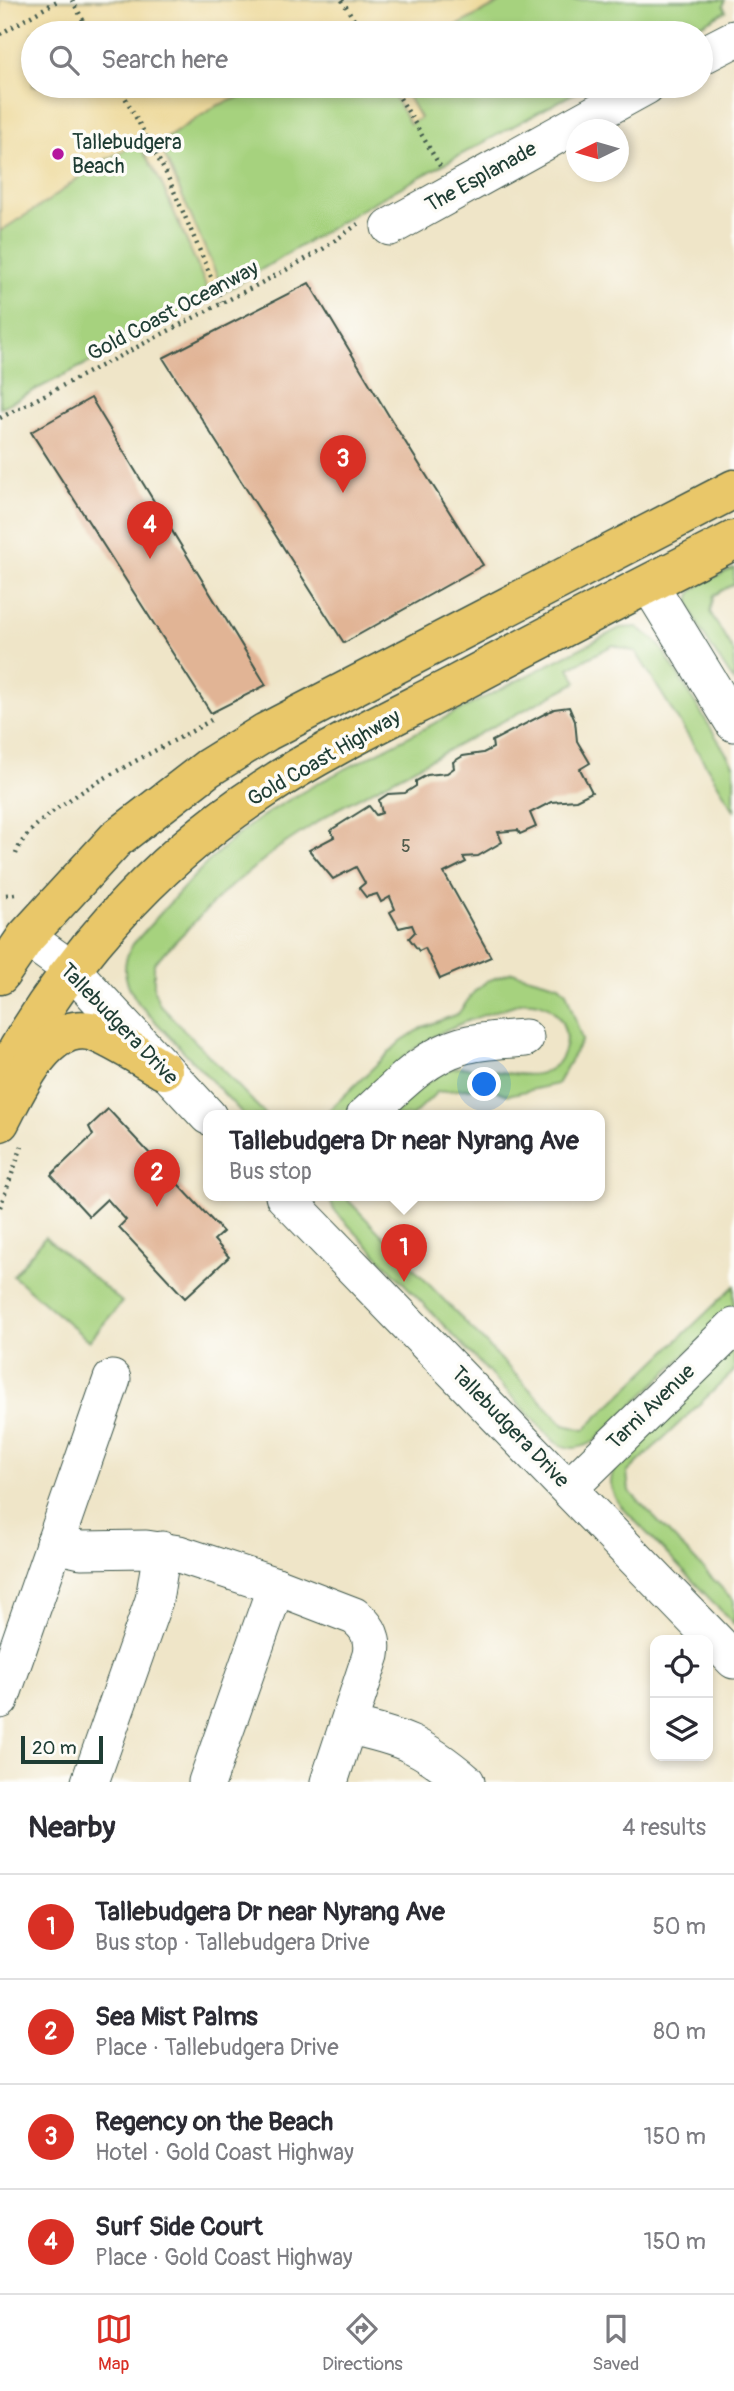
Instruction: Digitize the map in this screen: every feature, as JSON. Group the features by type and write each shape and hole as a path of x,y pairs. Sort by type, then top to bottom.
{"highway":[{"path":"0,975 26,937 116,839 208,768 266,732 734,489"},
{"name":"Gold Coast Highway","path":"0,1081 49,1000 106,927 158,873 223,819 261,791 336,746 734,540"},
{"path":"0,1122 43,1049 62,1034 79,1030 93,1031 163,1070"}],"street":[{"path":"713,49 734,38"},
{"name":"The Esplanade","path":"373,226 623,98"},
{"path":"649,584 734,723"},
{"name":"Tallebudgera Drive","path":"26,937 72,970 203,1111"},
{"path":"372,1110 407,1078 442,1053 475,1043 525,1038"},
{"name":"Tallebudgera Drive","path":"289,1201 734,1660"},
{"name":"Tarni Avenue","path":"569,1488 734,1327"},
{"path":"0,1700 112,1379"},
{"path":"54,1544 96,1551 162,1550 276,1586 354,1616 368,1629 372,1639 371,1655 329,1782"},
{"path":"90,1782 154,1600 162,1550"},
{"path":"207,1782 276,1586"},
{"path":"349,1726 380,1732 411,1743 448,1766 466,1782"}],"path":[{"path":"23,21 59,0"},
{"path":"72,0 83,21"},
{"path":"342,0 355,21"},
{"path":"0,34 21,22"},
{"path":"125,98 167,175 222,302"},
{"path":"400,98 445,176"},
{"name":"Gold Coast Oceanway","path":"0,418 373,226"},
{"path":"16,854 23,837 78,793 211,720"},
{"path":"6,895 16,894"}],"green space":[{"path":"505,0 725,0 723,6 726,11 707,21 466,21"},
{"path":"237,98 400,98 420,118 409,98 565,98 372,203 224,292 159,143 216,106"},
{"path":"138,143 161,182 212,299 0,408 0,231 48,201 95,165"},
{"path":"734,568 734,584 714,595 710,612 734,652 734,681 705,638 690,601 691,594 699,586"},
{"path":"637,627 662,649 734,766 734,810 636,652 613,645 569,668 577,682 337,809 278,848 224,892 154,963 154,990 160,1005 261,1110 239,1110 134,997 127,982 125,967 133,944 188,882 218,853 274,809 318,783 620,628"},
{"path":"512,972 559,985 566,992 582,1040 557,1084 508,1095 487,1087 437,1092 418,1110 398,1110 427,1083 451,1069 480,1069 530,1075 545,1072 556,1064 564,1050 566,1036 560,1019 546,1006 523,1002 474,1018 439,1034 405,1056 350,1110 329,1110 401,1041 423,1027 458,1014 474,992 487,981"},
{"path":"331,1201 349,1201 564,1425 584,1430 734,1286 734,1308 595,1441 580,1447 565,1447 555,1442 334,1210"},
{"path":"45,1237 122,1302 89,1341 13,1276"},
{"path":"734,1348 734,1371 627,1473 629,1491 734,1601 734,1624 619,1504 611,1481 616,1466"}],"sand":[{"name":"Tallebudgera Beach","path":"0,0 505,0 466,21 21,21 21,98 237,98 216,106 159,143 224,292 212,299 161,182 138,143 95,165 48,201 0,231"},
{"path":"395,98 409,98 420,118 410,124"}],"building":[{"path":"309,283 483,565 344,643 163,358"},
{"path":"91,398 266,685 211,713 31,432"},
{"path":"569,707 575,721 577,741 590,763 580,769 592,792 576,800 551,802 530,813 536,827 520,834 518,830 498,832 502,842 478,856 463,857 466,862 444,873 491,957 440,979 425,948 419,951 409,938 415,932 412,925 399,928 390,912 395,909 390,897 381,902 377,894 366,897 359,888 365,883 356,867 333,879 309,850 334,837 331,830 369,806 376,815 382,813 379,800 388,794 405,793 416,786 416,781 427,775 447,773 454,768 453,762 463,756 483,753 493,748 492,741 554,709"},
{"path":"108,1109 223,1232 214,1240 229,1257 185,1298 119,1227 126,1220 107,1199 89,1216 51,1175 93,1135 89,1127"}],"place":[{"name":"Tallebudgera Beach","path":"58,154"},
{"name":"Regency on the Beach","path":"343,493"},
{"name":"Surf Side Court","path":"150,559"},
{"name":"Sea Mist Palms","path":"157,1207"},
{"name":"Tallebudgera Dr near Nyrang Ave","path":"404,1282"}]}
